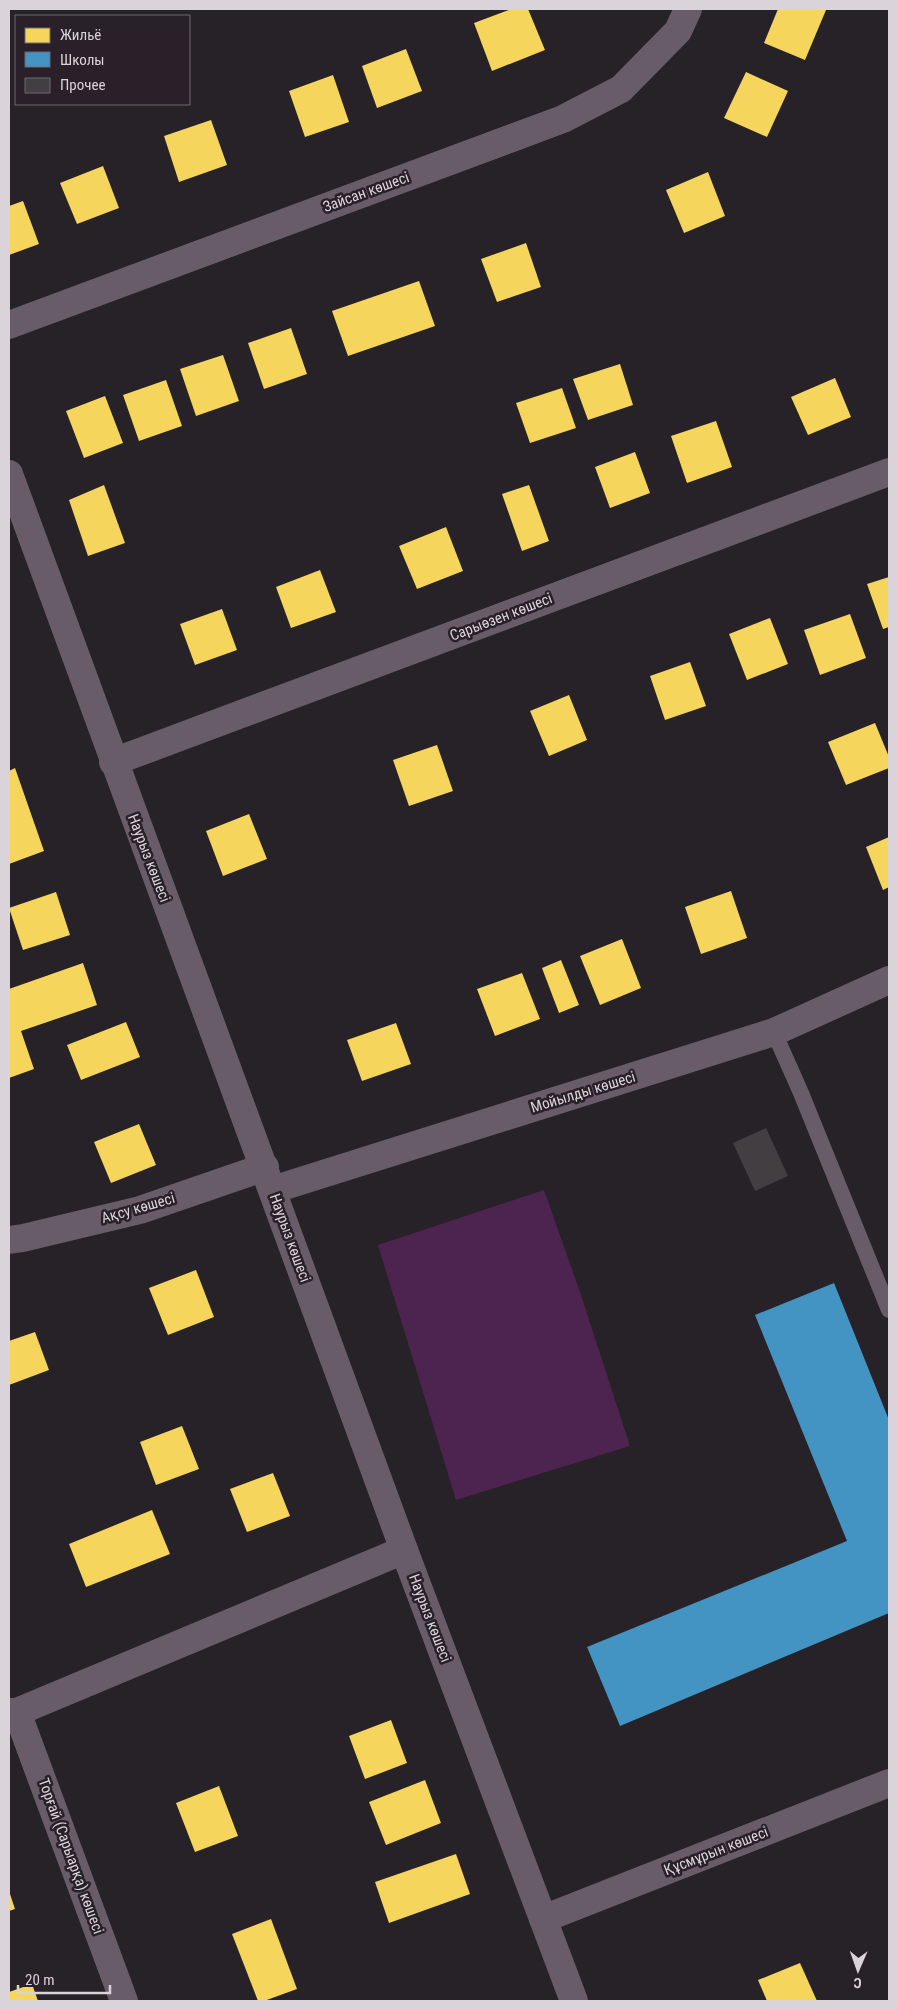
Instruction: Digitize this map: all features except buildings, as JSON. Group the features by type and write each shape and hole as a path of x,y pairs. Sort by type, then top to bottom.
{"street":[{"name":"Зайсан көшесі","path":"9,325 563,119 622,89 678,31 688,9"},
{"name":"Сарыөзен көшесі","path":"113,762 889,472"},
{"name":"Наурыз көшесі","path":"9,474 113,762 404,1550 574,2001"},
{"name":"Мойылды көшесі","path":"268,1178 774,1032 889,980"},
{"name":"Ақсу көшесі","path":"9,1240 268,1178"},
{"path":"13,1712 404,1550"},
{"name":"Торғай (Сарыарқа) көшесі","path":"13,1712 124,2001"},
{"name":"Құсмұрын көшесі","path":"543,1919 889,1783"}],"lane":[{"path":"774,1032 801,1092 889,1310"}],"shaded area":[{"path":"544,1190 581,1295 630,1446 456,1500 378,1245"}]}
